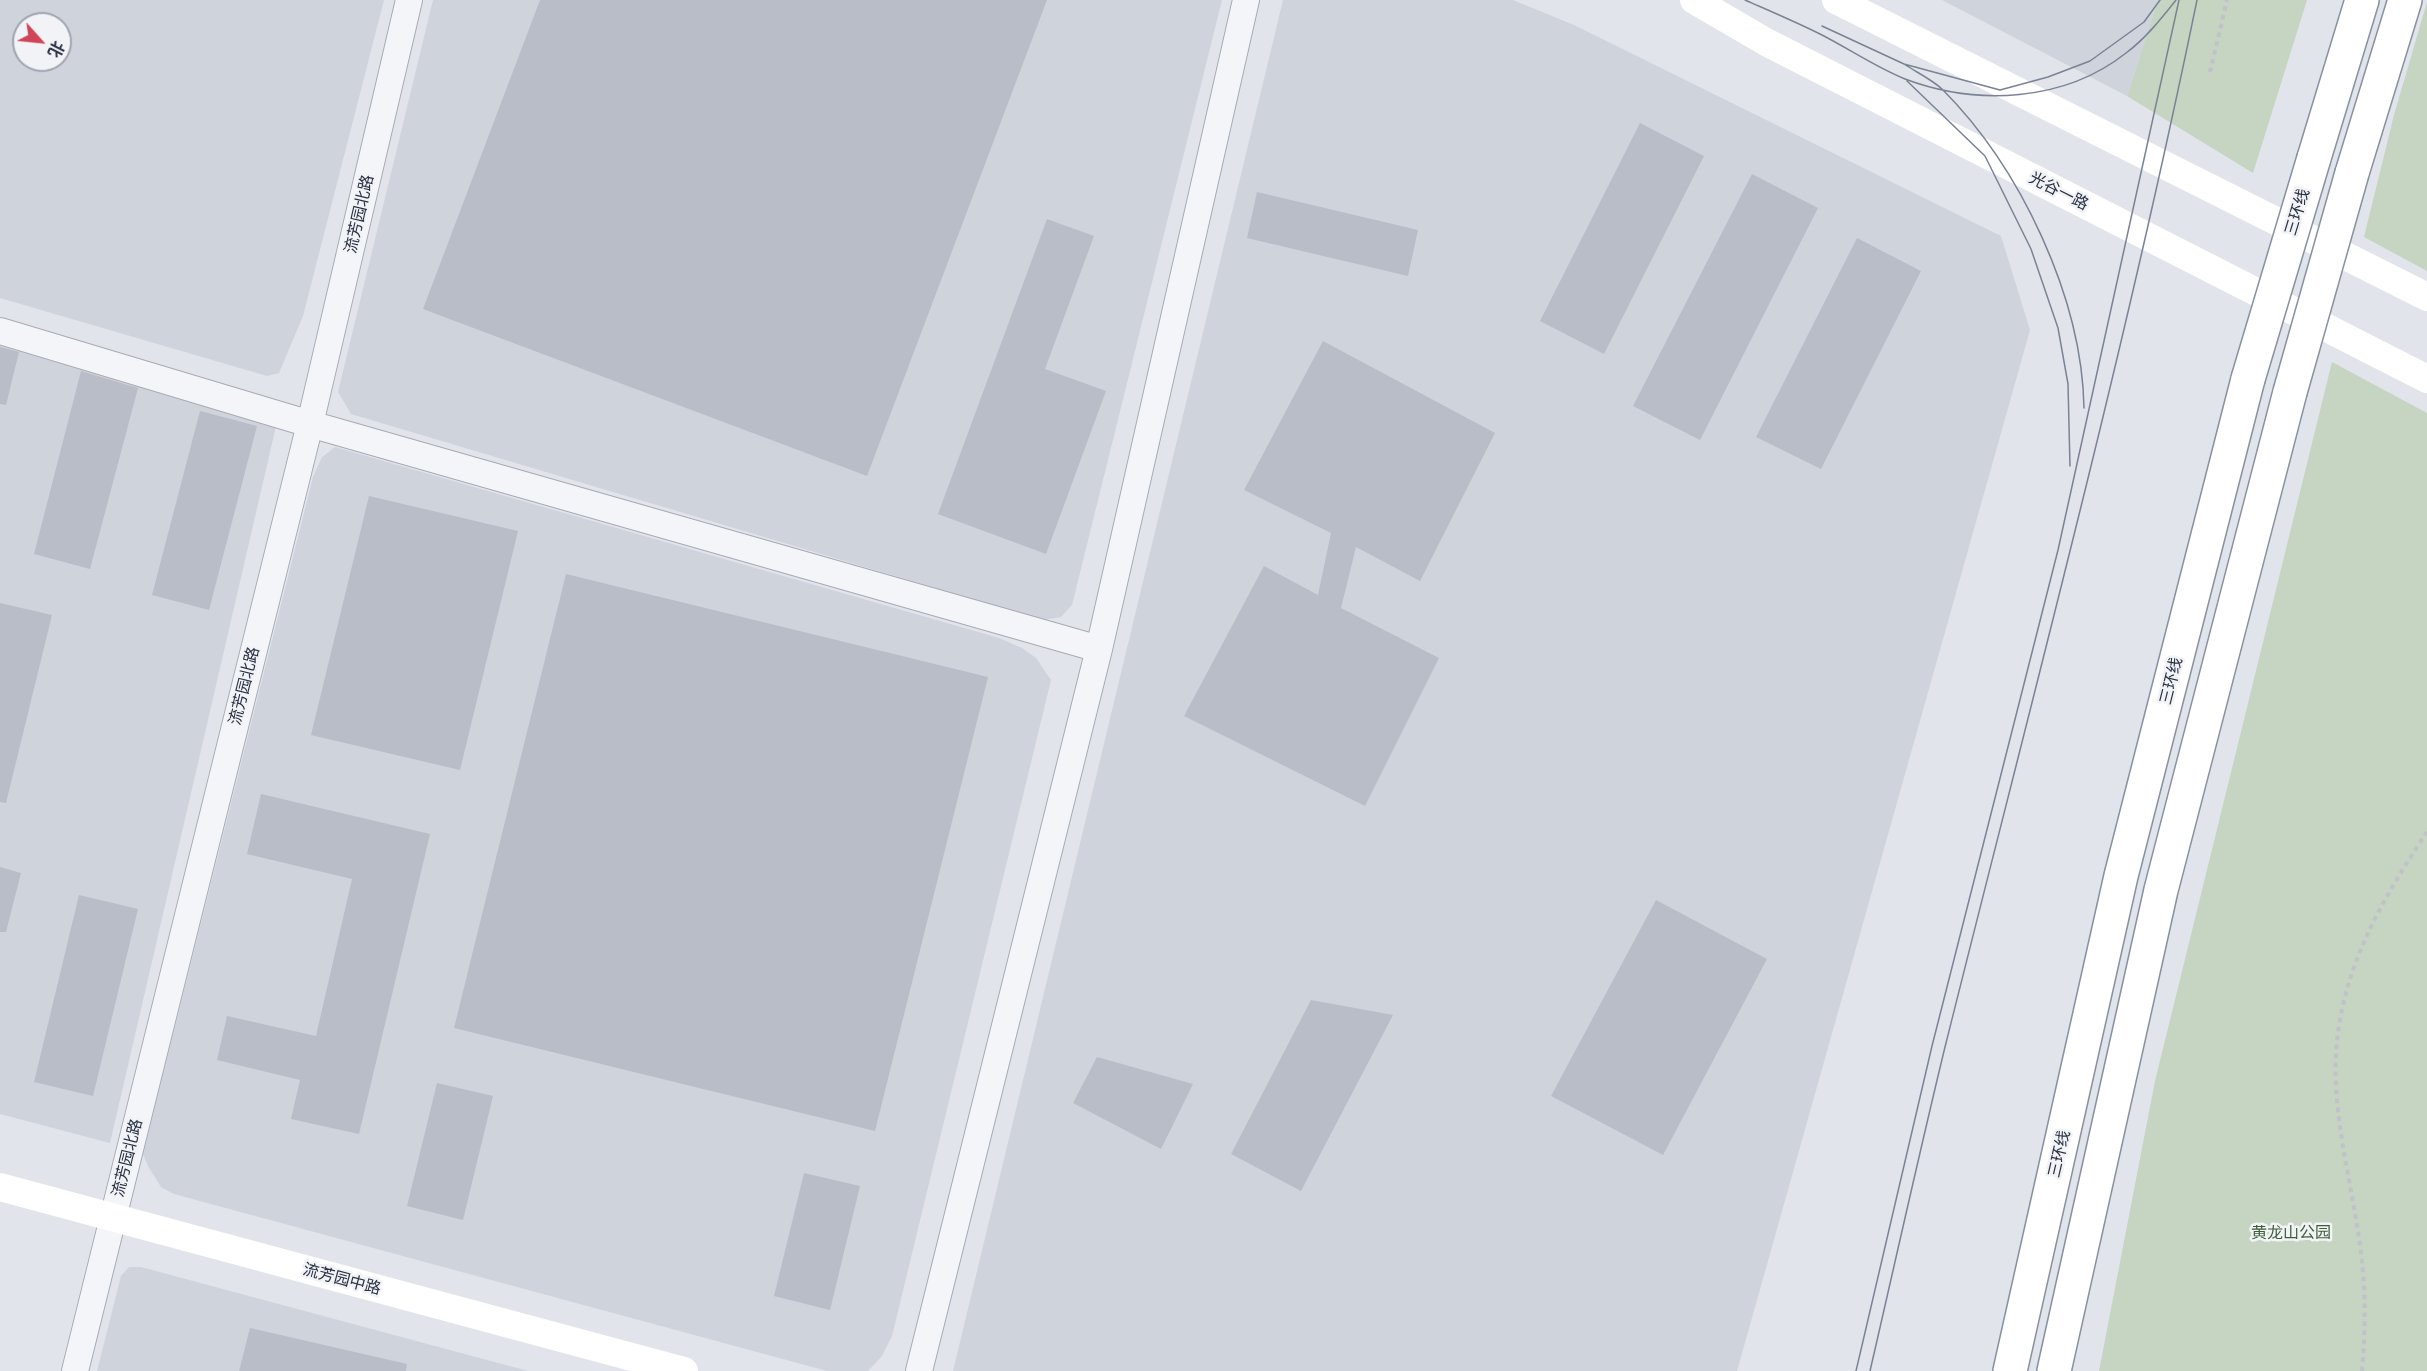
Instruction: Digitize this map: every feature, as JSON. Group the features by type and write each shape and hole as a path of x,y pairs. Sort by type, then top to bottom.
{"highway":[{"name":"三环线","path":"2010,1371 2121,876 2248,379 2362,0"},
{"path":"2054,1371 2161,890 2290,392 2352,173 2405,0"}],"main road":[{"name":"光谷一路","path":"1694,0 1766,42 2427,379"},
{"path":"1836,0 2427,297"},
{"name":"流芳园中路","path":"0,1187 684,1371"}],"street":[{"name":"流芳园北路","path":"75,1371 310,424 409,0"},
{"path":"920,1371 1099,649 1246,0"},
{"path":"0,331 310,424 1099,649"}],"path":[{"path":"2210,72 2227,0"},
{"path":"2362,1371 2366,1315 2362,1260 2341,1135 2336,1073 2338,1027 2352,971 2377,912 2427,832"}],"shaded area":[{"path":"0,0 384,0 303,316 279,373 267,376 0,298"},
{"path":"433,0 1222,0 1072,605 1061,617 1043,620 351,414 338,392"},
{"path":"1283,0 1513,0 1574,25 2001,236 2030,330 1737,1371 953,1371"},
{"path":"1942,0 2158,0 2127,96"},
{"path":"0,330 280,409 110,1143 0,1114"},
{"path":"335,447 999,638 1022,648 1036,658 1051,680 892,1336 882,1356 868,1371 827,1371 174,1194 161,1187 148,1166 143,1154 313,477 322,457"},
{"path":"129,1267 141,1267 528,1371 97,1371 121,1276"}],"green space":[{"path":"2158,0 2307,0 2253,173 2127,96"},
{"path":"2427,2 2427,271 2364,237 2394,115"},
{"name":"黄龙山公园","path":"2332,362 2427,413 2427,1371 2099,1371 2155,1081"}],"building":[{"path":"540,0 1047,0 867,476 423,309"},
{"path":"1640,123 1704,156 1604,354 1540,321"},
{"path":"1752,174 1818,208 1700,440 1633,406"},
{"path":"1257,192 1418,230 1408,276 1247,238"},
{"path":"1047,219 1094,236 1045,369 1106,391 1046,554 938,514"},
{"path":"1857,238 1921,271 1821,469 1756,437"},
{"path":"1323,341 1495,433 1420,581 1356,547 1341,608 1439,658 1365,806 1184,716 1264,566 1318,595 1331,533 1244,490"},
{"path":"0,347 19,352 6,405 0,404"},
{"path":"81,371 138,388 90,569 34,554"},
{"path":"200,411 257,426 209,610 152,595"},
{"path":"369,496 518,531 460,770 311,735"},
{"path":"566,574 988,677 875,1131 454,1028"},
{"path":"0,603 52,615 6,803 0,802"},
{"path":"261,794 430,834 359,1134 291,1119 300,1080 217,1060 227,1016 316,1036 352,879 247,854"},
{"path":"0,867 21,873 6,932 0,932"},
{"path":"79,895 138,909 93,1096 34,1082"},
{"path":"1656,900 1767,959 1663,1155 1551,1096"},
{"path":"1311,1000 1393,1015 1301,1191 1231,1154"},
{"path":"1097,1057 1193,1084 1161,1149 1073,1103"},
{"path":"437,1083 493,1096 463,1220 407,1206"},
{"path":"804,1173 860,1186 830,1310 774,1296"},
{"path":"250,1328 407,1364 406,1371 239,1371"}],"tram line":[{"path":"1745,0 1820,34 1905,79 1933,88 1990,96 2048,90 2075,82 2102,69 2140,41 2176,0"},
{"path":"1822,26 1904,64 2000,90 2048,77 2090,61 2144,22 2160,0"},
{"path":"1856,1371 1932,1046 2058,550 2179,0"},
{"path":"1870,1371 1945,1047 2109,394 2197,0"},
{"path":"1904,64 1942,89 1997,156 2021,195 2042,236 2059,279 2072,322 2081,366 2084,408"},
{"path":"1907,81 1985,156 2031,249 2058,328 2068,384 2070,466"}]}
